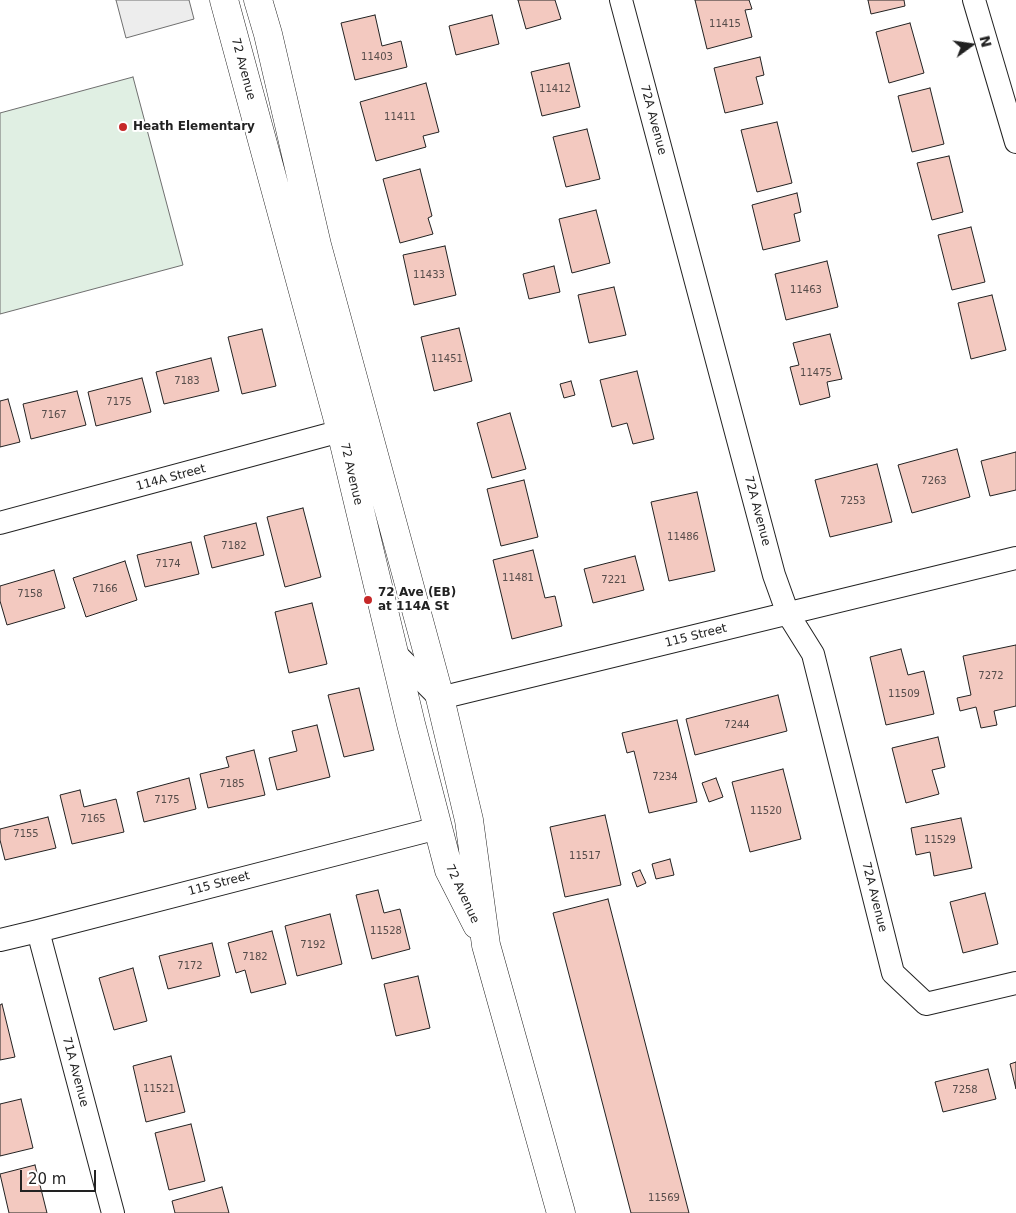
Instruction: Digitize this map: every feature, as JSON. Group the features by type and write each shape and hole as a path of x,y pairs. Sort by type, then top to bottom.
{"main road":[{"name":"72 Avenue","path":"224,0 341,431 393,651 449,870 486,945"},
{"name":"72 Avenue","path":"258,0 268,34 317,245 440,698 469,820 486,945 561,1213"}],"street":[{"name":"72A Avenue","path":"621,0 774,576 788,614 813,654 893,973 926,1004 1016,983"},
{"path":"974,0 1016,142"},
{"name":"114A Street","path":"0,523 341,431"},
{"name":"115 Street","path":"440,698 1016,558"},
{"path":"393,651 440,698"},
{"name":"115 Street","path":"0,940 438,828"},
{"name":"71A Avenue","path":"38,931 113,1213"}],"green space":[{"path":"133,77 183,265 0,314 0,113"}],"shaded area":[{"path":"116,0 189,0 194,19 126,38"}],"building":[{"path":"518,0 555,0 561,19 526,29"},
{"path":"695,0 749,0 752,9 745,10 752,37 707,49"},
{"path":"868,0 904,0 905,6 871,14"},
{"path":"375,15 382,46 401,41 407,67 355,80 341,23"},
{"path":"492,15 499,44 456,55 449,26"},
{"path":"910,23 924,73 889,83 876,32"},
{"path":"760,57 764,75 756,77 763,104 725,113 714,68"},
{"path":"569,63 580,107 542,116 531,72"},
{"path":"426,83 439,132 423,136 426,147 376,161 360,102"},
{"path":"930,88 944,144 912,152 898,96"},
{"path":"777,122 792,183 757,192 741,130"},
{"path":"587,129 600,179 566,187 553,137"},
{"path":"949,156 963,212 932,220 917,163"},
{"path":"420,169 432,216 428,218 433,234 400,243 383,179"},
{"path":"797,193 801,212 794,214 800,241 763,250 752,205"},
{"path":"596,210 610,263 572,273 559,219"},
{"path":"971,227 985,282 952,290 938,235"},
{"path":"445,246 456,295 414,305 403,255"},
{"path":"827,261 838,307 786,320 775,274"},
{"path":"554,266 560,292 529,299 523,274"},
{"path":"614,287 626,335 589,343 578,295"},
{"path":"992,295 1006,350 971,359 958,303"},
{"path":"459,328 472,381 434,391 421,337"},
{"path":"262,329 276,386 242,394 228,337"},
{"path":"830,334 842,379 827,382 830,397 800,405 790,367 799,365 793,343"},
{"path":"211,358 219,391 164,404 156,372"},
{"path":"637,371 654,439 633,444 627,423 612,427 600,380"},
{"path":"142,378 151,412 96,426 88,392"},
{"path":"571,381 575,395 564,398 560,384"},
{"path":"77,391 86,425 31,439 23,404"},
{"path":"8,399 20,442 0,447 0,401"},
{"path":"510,413 526,469 492,478 477,423"},
{"path":"957,449 970,497 912,513 898,465"},
{"path":"1016,452 1016,490 990,496 981,461"},
{"path":"877,464 892,522 830,537 815,480"},
{"path":"524,480 538,537 501,546 487,489"},
{"path":"697,492 715,571 669,581 651,502"},
{"path":"303,508 321,577 285,587 267,517"},
{"path":"256,523 264,555 212,568 204,536"},
{"path":"191,542 199,574 145,587 137,555"},
{"path":"533,550 545,598 555,596 562,626 512,639 493,560"},
{"path":"635,556 644,590 593,603 584,569"},
{"path":"125,561 137,600 86,617 73,578"},
{"path":"54,570 65,608 7,625 0,601 0,586"},
{"path":"312,603 327,664 289,673 275,612"},
{"path":"1016,645 1016,706 994,711 997,725 981,728 976,707 960,711 957,698 971,695 963,656"},
{"path":"901,649 908,675 924,671 934,714 886,725 870,657"},
{"path":"359,688 374,750 344,757 328,695"},
{"path":"778,695 787,731 695,755 686,719"},
{"path":"677,720 697,802 649,813 634,751 627,753 622,733"},
{"path":"317,725 330,777 277,790 269,758 297,751 292,731"},
{"path":"938,737 945,767 932,770 939,794 906,803 892,748"},
{"path":"254,750 265,795 208,808 200,774 229,767 226,757"},
{"path":"783,769 801,839 750,852 732,782"},
{"path":"189,778 196,809 144,822 137,792"},
{"path":"716,778 723,797 709,802 702,783"},
{"path":"80,790 84,807 116,799 124,832 72,844 60,795"},
{"path":"605,815 621,885 565,897 550,827"},
{"path":"48,817 56,848 5,860 0,840 0,829"},
{"path":"961,818 972,868 934,876 930,852 916,855 911,828"},
{"path":"670,859 674,875 656,879 652,864"},
{"path":"640,870 646,883 637,887 632,873"},
{"path":"378,890 384,913 400,909 410,949 372,959 356,895"},
{"path":"985,893 998,944 963,953 950,902"},
{"path":"608,899 689,1213 631,1213 553,913"},
{"path":"330,914 342,964 297,976 285,926"},
{"path":"272,931 286,984 251,993 245,970 236,973 228,943"},
{"path":"212,943 220,976 168,989 159,956"},
{"path":"133,968 147,1021 114,1030 99,978"},
{"path":"418,976 430,1028 396,1036 384,984"},
{"path":"2,1004 15,1057 0,1060 0,1005"},
{"path":"171,1056 185,1112 146,1122 133,1066"},
{"path":"1016,1062 1016,1089 1010,1064"},
{"path":"988,1069 996,1099 943,1112 935,1082"},
{"path":"21,1099 33,1148 0,1156 0,1104"},
{"path":"191,1124 205,1181 169,1190 155,1133"},
{"path":"35,1165 47,1213 9,1213 0,1174"},
{"path":"222,1187 229,1213 175,1213 172,1201"}],"place":[{"name":"Heath Elementary","path":"123,127"},
{"name":"72 Ave (EB) at 114A St","path":"368,600"}]}
